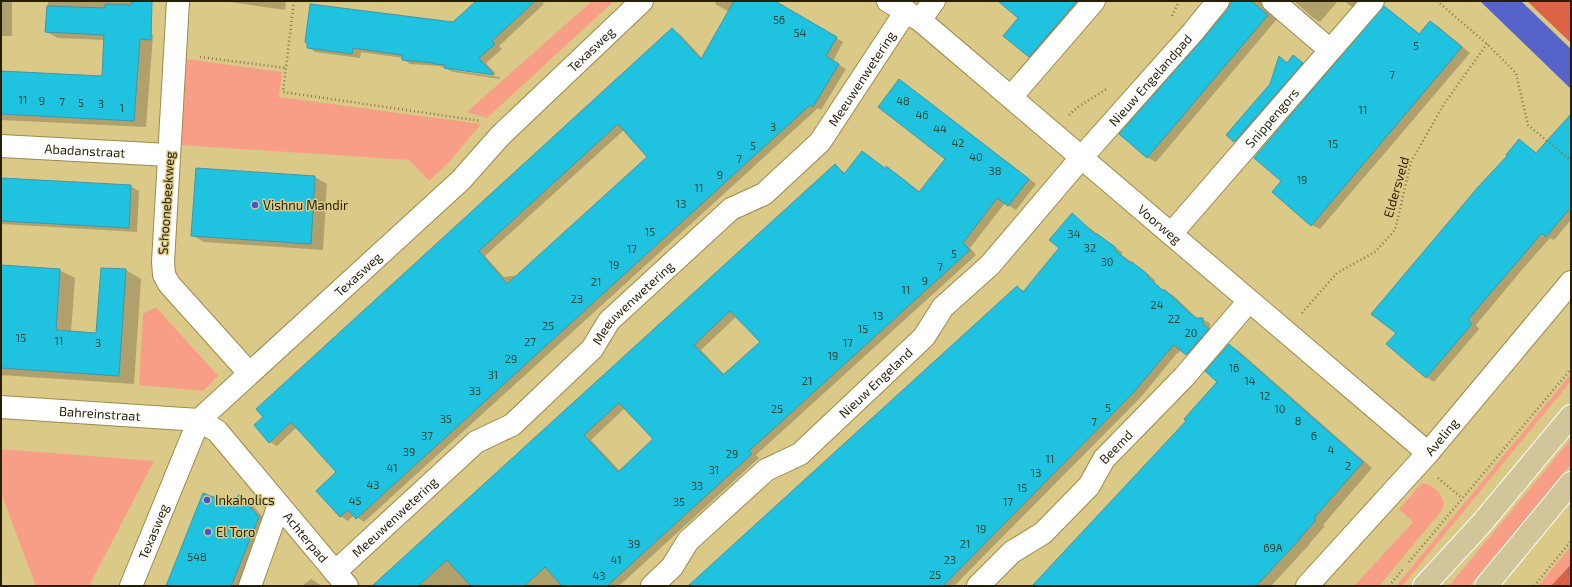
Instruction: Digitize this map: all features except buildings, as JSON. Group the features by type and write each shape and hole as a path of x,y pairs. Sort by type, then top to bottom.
{"main road":[{"path":"1424,586 1482,523 1571,416"},
{"path":"1486,586 1571,483"}],"street":[{"name":"Schoonebeekweg","path":"178,1 163,262 164,275 169,284 249,374"},
{"name":"Texasweg","path":"132,586 199,420 461,180 500,136 642,1"},
{"name":"Meeuwenwetering","path":"341,579 476,442 512,425 592,349 608,321 731,209 764,194 820,142 905,11 934,1"},
{"path":"1011,97 1094,1"},
{"name":"Nieuw Engelandpad","path":"1081,158 1193,32 1218,1"},
{"path":"1273,1 1330,50"},
{"name":"Snippengors","path":"1171,234 1373,1"},
{"name":"Voorweg","path":"905,11 1011,97 1249,302 1286,332 1423,458"},
{"name":"Abadanstraat","path":"1,146 170,155"},
{"name":"Nieuw Engeland","path":"652,586 672,567 688,540 766,470 800,454 924,337 943,307 990,265 1081,158"},
{"name":"Aveling","path":"1307,586 1423,458 1571,282"},
{"name":"Beemd","path":"978,586 1012,552 1043,533 1089,486 1104,458 1184,377 1249,302"},
{"name":"Bahreinstraat","path":"1,407 199,420"},
{"name":"Achterpad","path":"199,420 217,431 341,579"},
{"path":"250,586 279,505"}],"path":[{"path":"294,1 283,92 483,121 500,136"},
{"path":"1437,1 1487,44 1516,73 1528,126 1571,160"},
{"name":"Eldersveld","path":"1286,332 1337,273 1375,252 1395,230 1411,162 1444,104 1487,44"},
{"path":"175,53 286,68"},
{"path":"1409,562 1571,369"},
{"path":"1423,458 1462,498"},
{"path":"1534,586 1571,541"},
{"path":"1389,586 1404,568"},
{"path":"1557,586 1571,569"}],"shaded area":[{"path":"592,1 614,1 487,118 467,112"},
{"path":"1527,1 1571,1 1571,43"},
{"path":"187,59 282,72 279,97 481,124 449,162 429,181 409,160 181,145"},
{"path":"156,307 218,376 203,391 139,385 143,314"},
{"path":"1571,374 1571,381 1402,586 1396,586"},
{"path":"1571,439 1571,464 1470,586 1449,586"},
{"path":"1,449 154,461 89,586 36,586 1,493"},
{"path":"1424,483 1436,490 1442,497 1442,510 1379,586 1354,586 1413,522 1399,509 1421,484"},
{"path":"1571,546 1571,563 1552,586 1538,586"},
{"path":"1571,564 1571,586 1551,586"}],"water":[{"path":"1480,1 1521,1 1571,49 1571,89"}],"place":[{"name":"Vishnu Mandir","path":"255,205"},
{"name":"Inkaholics","path":"207,500"},
{"name":"El Toro","path":"208,532"}]}
